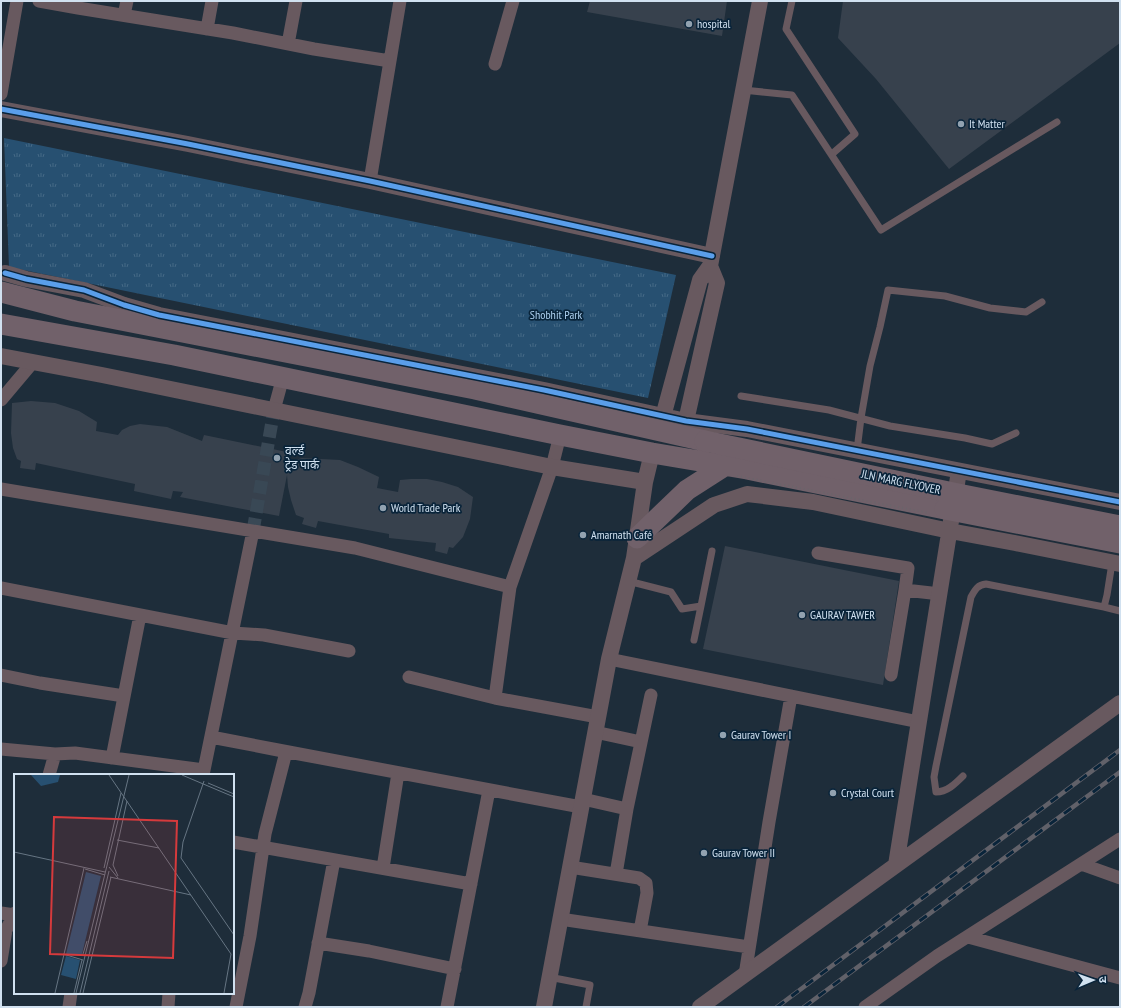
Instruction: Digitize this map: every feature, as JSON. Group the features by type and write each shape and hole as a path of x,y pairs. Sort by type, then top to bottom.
{"main road":[{"name":"JLN MARG FLYOVER","path":"2,282 75,311 108,309 475,389 662,423 684,428 704,441 1120,526"},
{"name":"JLN MARG FLYOVER","path":"1,324 174,355 560,435 652,453 747,469 1120,543"},
{"path":"635,548 687,490 726,465"}],"street":[{"path":"1,94 17,1"},
{"path":"40,1 390,61"},
{"path":"124,15 127,1"},
{"path":"207,29 212,1"},
{"path":"288,44 296,1"},
{"path":"370,181 400,1"},
{"path":"495,64 512,1"},
{"path":"662,423 700,280 711,261 760,1"},
{"path":"1,109 188,144 370,181 711,261"},
{"path":"711,261 717,283 684,428 747,429 1120,502"},
{"path":"2,282 26,279 84,290 108,309"},
{"path":"8,357 552,467 645,482"},
{"path":"1,400 33,362"},
{"path":"274,410 283,378"},
{"path":"495,698 510,587 552,467 560,435"},
{"path":"544,1007 609,659 635,548 645,482 652,453"},
{"path":"896,865 959,471"},
{"path":"1,489 355,548 510,587"},
{"path":"635,548 714,505 747,494 813,502 950,531 1116,563"},
{"path":"1,749 55,754 75,753 204,773 253,531"},
{"path":"818,553 908,568 891,675"},
{"path":"1,588 233,633 264,635 349,651"},
{"path":"905,590 940,594"},
{"path":"112,758 140,615"},
{"path":"609,659 919,722"},
{"path":"1,675 40,683 124,696"},
{"path":"409,677 597,724 641,742"},
{"path":"616,874 627,809 651,695"},
{"path":"745,974 791,696"},
{"path":"700,1007 1120,703"},
{"path":"211,737 489,790 627,809"},
{"path":"236,1007 250,936 265,834 286,752"},
{"path":"50,774 55,754"},
{"path":"383,868 398,773"},
{"path":"447,1007 489,790"},
{"path":"865,1007 937,956 1120,839"},
{"path":"234,842 471,884"},
{"path":"305,1007 309,993 334,860"},
{"path":"1081,864 1120,878"},
{"path":"570,866 639,878 646,883 647,893 640,931"},
{"path":"1,913 14,915"},
{"path":"1,961 6,930 14,917"},
{"path":"560,919 749,947"},
{"path":"968,937 1120,978"},
{"path":"318,942 455,969"},
{"path":"69,1007 71,994"},
{"path":"168,1007 169,994"}],"lane":[{"path":"792,1 786,29 855,134 832,154"},
{"path":"743,90 792,95 882,230 1057,122"},
{"path":"857,450 870,366 888,290 945,296 990,308 1026,312 1042,302"},
{"path":"740,396 829,410 890,426 965,438 992,444 1016,433"},
{"path":"694,640 712,551"},
{"path":"1104,607 1116,563"},
{"path":"628,581 671,592 682,609 701,606"},
{"path":"963,776 947,790 936,792 934,778 936,766 971,597 976,588 981,584 986,584 1120,611"},
{"path":"549,977 590,985 586,1007"}],"green space":[{"name":"Shobhit Park","path":"4,138 676,275 648,398 9,267"}],"building":[{"name":"hospital","path":"590,1 727,1 722,36 587,12"},
{"name":"It Matter","path":"843,1 1120,1 1120,43 949,169 876,79 838,38"},
{"path":"31,401 55,403 79,411 97,422 96,431 118,435 122,430 130,426 140,424 167,427 202,441 204,435 292,453 288,462 302,458 340,460 379,477 377,488 398,492 400,480 427,479 442,482 458,487 473,497 470,519 463,537 453,548 449,547 447,554 435,551 436,543 389,538 389,534 318,521 316,528 302,524 304,518 296,515 288,487 287,475 279,516 180,497 183,492 173,491 171,499 134,491 135,484 36,463 35,470 20,468 21,461 17,459 13,448 11,433 12,403"},
{"name":"GAURAV TAWER","path":"725,546 899,581 883,685 703,649"}],"tunnel":[{"path":"253,531 274,410"}],"railway":[{"path":"777,1007 1120,750"},
{"path":"804,1007 1120,772"}],"cycle path":[{"path":"1,109 188,144 370,181 712,256"},
{"path":"5,273 26,279 84,290 124,305 159,315 544,390 686,421 747,429 1120,502"}],"place":[{"name":"hospital","path":"689,24"},
{"name":"It Matter","path":"961,124"},
{"name":"वर्ल्ड ट्रेड पार्क","path":"277,458"},
{"name":"World Trade Park","path":"383,508"},
{"name":"Amarnath Café","path":"583,535"},
{"name":"GAURAV TAWER","path":"802,615"},
{"name":"Gaurav Tower I","path":"723,735"},
{"name":"Crystal Court","path":"833,793"},
{"name":"Gaurav Tower II","path":"704,853"}]}
